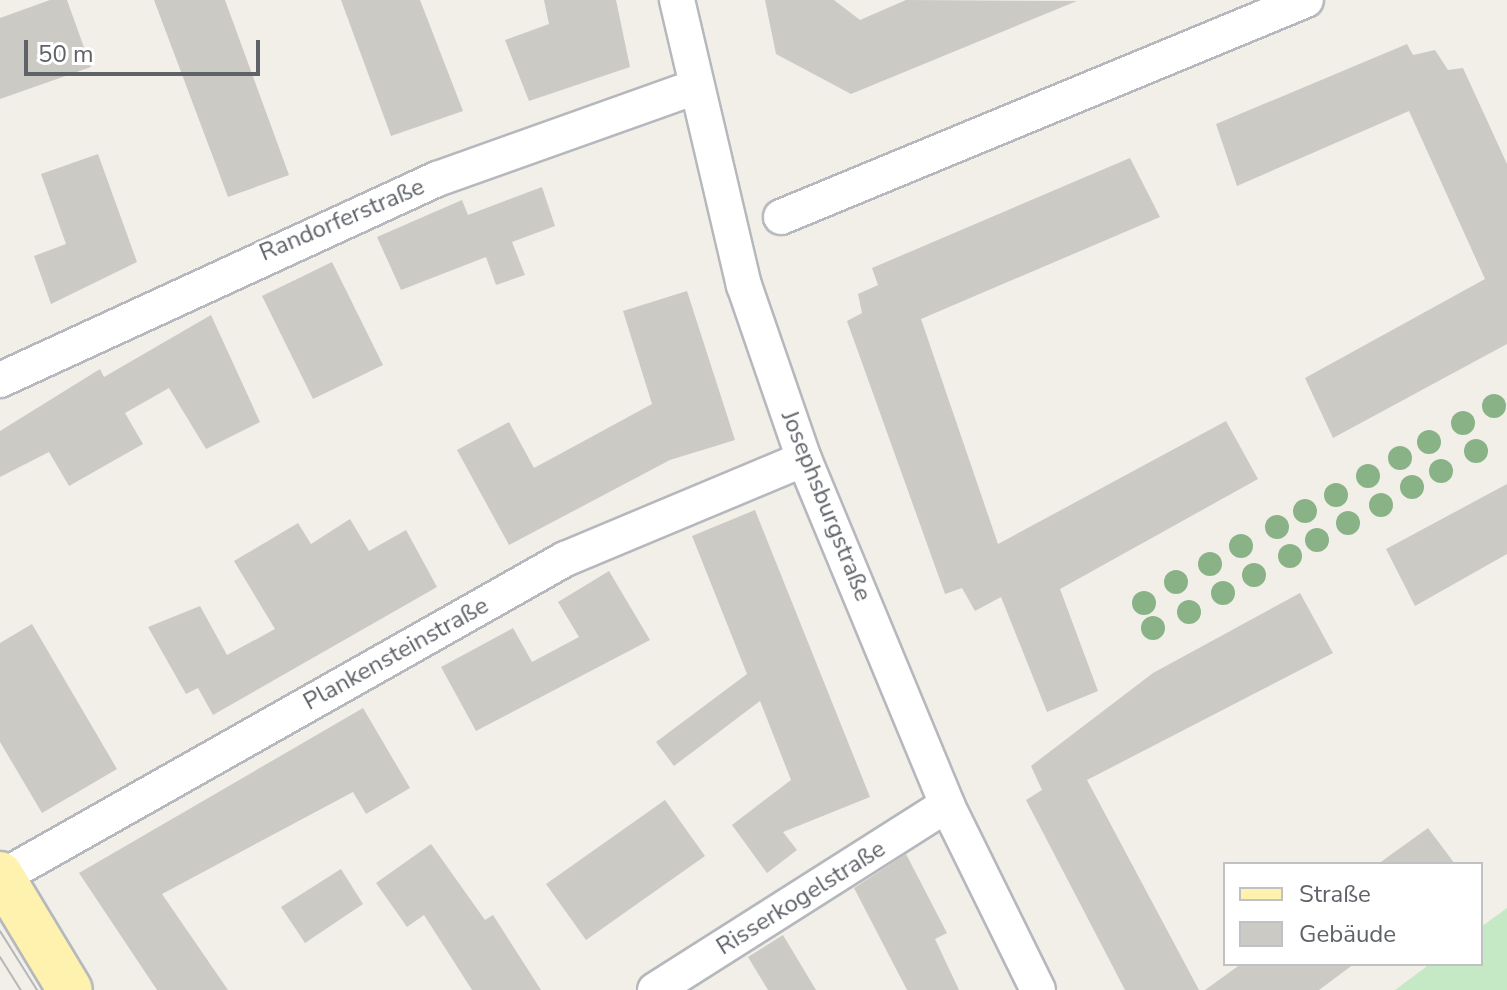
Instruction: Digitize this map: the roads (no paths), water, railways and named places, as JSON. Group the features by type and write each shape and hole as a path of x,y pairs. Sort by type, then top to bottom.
{"main road":[{"path":"1,876 70,990"}],"street":[{"name":"Josephsburgstraße","path":"677,0 744,285 804,459 947,805 1038,990"},
{"path":"781,217 1306,0"},
{"name":"Randorferstraße","path":"0,380 437,179 695,87"},
{"name":"Plankensteinstraße","path":"1,876 565,559 804,459"},
{"name":"Risserkogelstraße","path":"655,990 947,805"}],"tram line":[{"path":"0,931 37,990"},
{"path":"0,957 21,990"}]}
